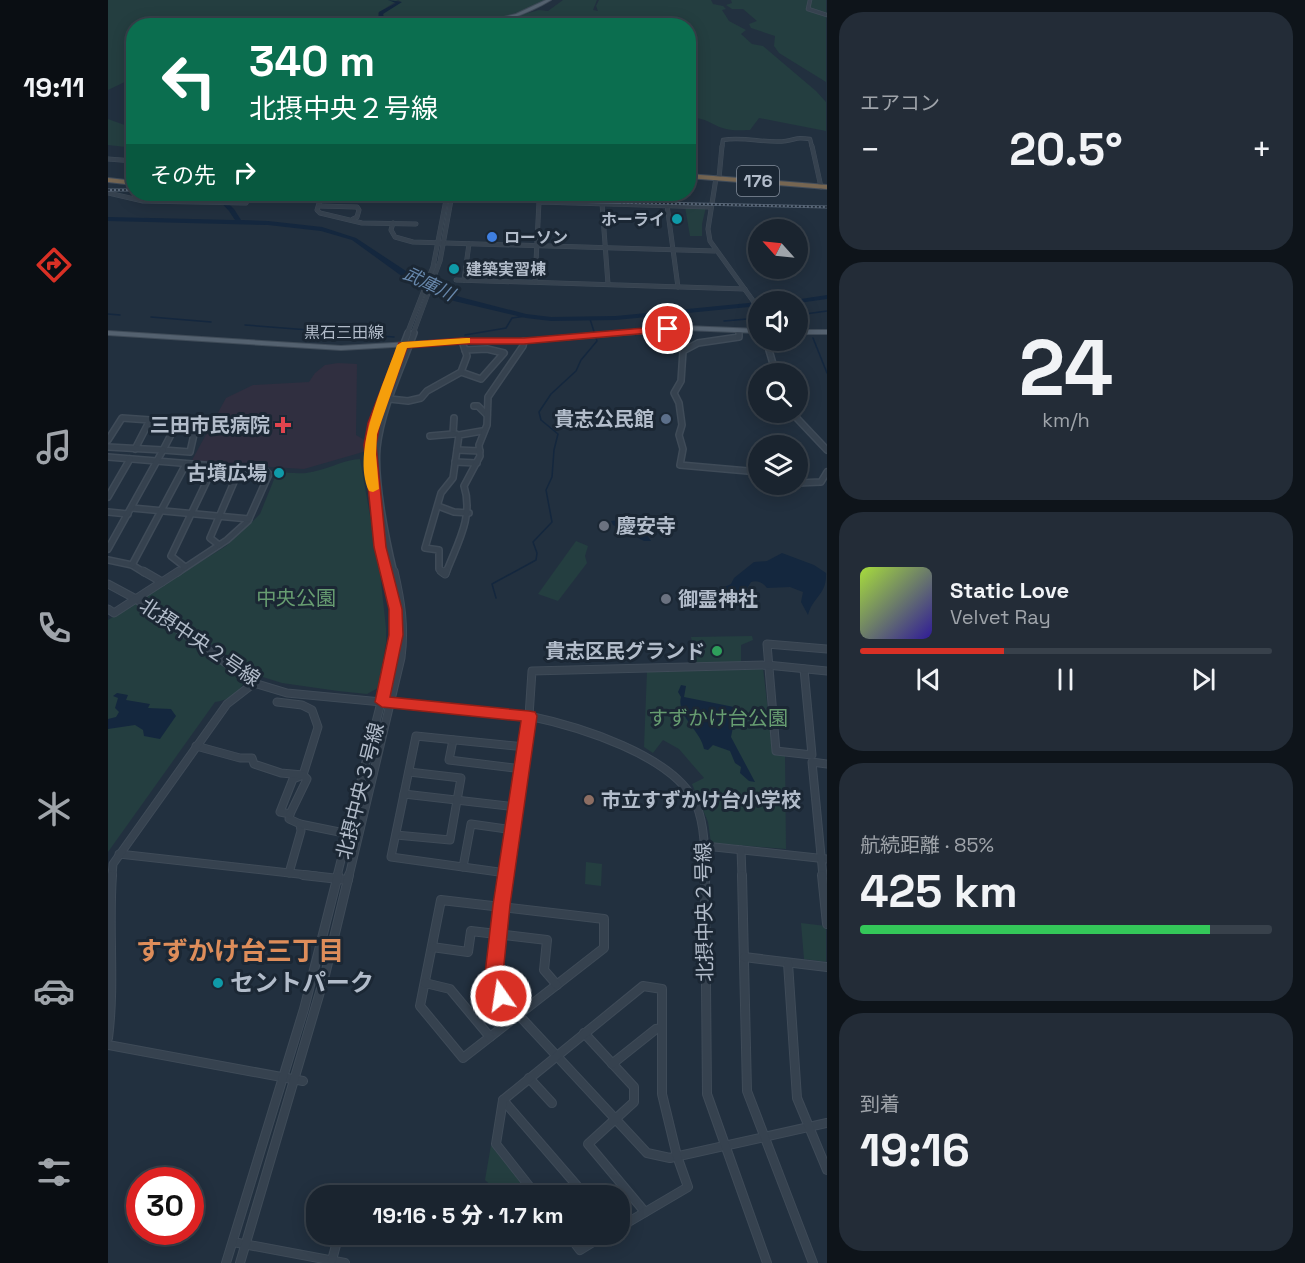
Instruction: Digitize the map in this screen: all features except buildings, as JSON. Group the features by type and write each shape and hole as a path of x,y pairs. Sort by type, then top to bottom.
{"highway":[{"name":"176","path":"696,177 824,187"},
{"path":"108,180 126,182"}],"main road":[{"path":"507,18 551,0"},
{"path":"509,18 551,0"},
{"name":"黒石三田線","path":"108,333 318,347 462,341 524,341 685,328 748,331"},
{"path":"808,332 826,332"}],"street":[{"path":"810,0 807,8 826,15"},
{"path":"748,294 715,251 708,229 723,140 735,138 787,141 796,138 810,139 824,187"},
{"path":"108,159 126,160"},
{"path":"108,193 126,197"},
{"path":"143,201 231,204 247,201"},
{"path":"320,201 317,210 320,213 353,219 362,223 416,224"},
{"path":"442,243 449,201"},
{"path":"535,282 539,202 711,207"},
{"path":"602,203 608,284"},
{"path":"667,205 678,287"},
{"path":"319,206 357,207 359,210 357,217 353,219"},
{"path":"393,224 391,232 398,239 442,243 715,251"},
{"name":"北摂中央３号線","path":"226,1263 283,1077 338,879 382,702 396,635 396,609 380,547 370,445 374,423 434,271 442,243"},
{"path":"464,280 469,244"},
{"path":"456,280 746,291"},
{"path":"738,331 740,337 698,343 683,351 681,381 674,393 679,403 682,425 679,435 683,449 680,465 695,468 748,470"},
{"path":"390,399 408,401 421,398 427,391 461,372 467,356 462,341"},
{"path":"454,418 457,450 453,478 441,493 426,548 439,550 439,569 445,574 469,513 469,502 464,486 477,463 482,431 487,425 488,397 524,346 524,341"},
{"name":"北摂中央３号線","path":"240,1263 299,1081 401,658 405,625 387,544 377,464 380,429 406,345"},
{"path":"465,350 487,349 516,356"},
{"path":"461,372 481,379 504,353"},
{"path":"474,406 478,406 487,415"},
{"path":"108,440 122,418 150,420 135,448"},
{"path":"108,447 135,448 163,451 190,452 197,421 176,425 163,451 158,461 108,549"},
{"path":"801,423 826,450"},
{"path":"430,436 482,431"},
{"path":"457,450 480,451"},
{"path":"108,457 265,470 269,474 249,519 219,545 136,599 110,613"},
{"path":"108,497 130,459"},
{"path":"455,462 477,463"},
{"path":"132,565 186,464"},
{"path":"185,567 171,556 214,466"},
{"path":"219,545 210,538 240,468"},
{"path":"808,483 821,482 826,472"},
{"path":"438,506 454,512 469,513"},
{"path":"132,508 249,519"},
{"path":"108,512 128,514"},
{"path":"108,560 132,565 162,582"},
{"name":"北摂中央２号線","path":"108,584 136,599 254,683 287,693 529,716 568,724 604,737 659,765 683,784 696,804 705,846 707,1094 767,1263"},
{"path":"804,669 812,755 776,751 767,644 826,649"},
{"path":"826,671 767,665 532,671 529,716 494,974 501,996 647,1153 670,1158 826,1123"},
{"path":"108,1038 112,1007 109,900 113,864 226,704 254,683"},
{"path":"277,702 302,705 312,710 318,727 303,775"},
{"path":"506,873 391,857 416,736 525,747"},
{"path":"453,740 449,759 522,769"},
{"path":"196,746 240,758 252,758 254,764 281,773 303,775 307,779 289,819 300,824 349,834"},
{"path":"826,764 812,762 823,858 826,924"},
{"path":"396,835 450,840 461,778 409,772"},
{"path":"290,814 280,812 293,779 303,775"},
{"path":"404,794 516,807"},
{"path":"289,873 301,831 300,824"},
{"path":"463,867 471,824 513,830"},
{"path":"705,846 823,858"},
{"path":"741,850 747,1091 813,1263"},
{"path":"120,854 348,880"},
{"path":"441,900 502,905 604,919 604,948 463,1058 420,1006 432,947 441,900"},
{"path":"432,947 468,952 471,931 547,940 544,970 557,985"},
{"path":"744,957 826,967"},
{"path":"788,963 796,1098 826,1170"},
{"path":"425,983 450,989 490,1037"},
{"path":"528,1185 496,1144 503,1100 643,986 662,989 662,1094 677,1156 688,1187 630,1221"},
{"path":"612,1064 656,1029 662,1028"},
{"path":"584,1033 634,1087 634,1102 588,1144 645,1212"},
{"path":"108,1045 299,1081"},
{"path":"529,1078 552,1103"},
{"path":"503,1100 576,1185"},
{"path":"233,1242 345,1263"},
{"path":"332,1260 336,1245"},
{"path":"576,1245 580,1250 588,1245"}],"shaded area":[{"name":"三田市民病院","path":"357,364 356,435 370,443 370,450 304,469 191,462 226,398 253,385 309,382 325,365"},
{"path":"636,518 651,541 644,541 613,525 611,521"},
{"path":"782,553 814,565 826,573 822,591 808,615 801,602 803,592 790,587 767,588 756,581 751,582 740,600 730,607 719,603 720,589 731,584 734,578 754,562 767,561"},
{"path":"681,685 686,686 684,697 744,709 735,717 731,737 755,782 749,781 740,773 741,767 735,763 730,751 713,745 708,750 704,749 682,711 681,697 678,692"},
{"path":"117,693 128,695 126,700 150,704 148,708 171,709 176,716 160,739 144,736 143,730 135,725 108,729 108,719 116,717 119,712 115,708 118,698 113,696"}],"green space":[{"path":"108,0 398,0 378,13 379,18 126,18 126,81 108,90"},
{"path":"398,0 545,0 527,9 498,18 384,18 383,13 401,2"},
{"path":"563,0 597,0 593,10 598,11 596,6 599,0 711,0 713,4 726,9 722,10 729,21 746,30 741,34 752,44 763,46 826,102 826,131 759,118 750,130 732,130 696,119 696,18 581,18 569,16 570,18 510,18 539,10 548,11"},
{"path":"731,0 826,0 826,82 779,53 774,46 775,36 751,28 749,24 757,21 743,9 732,9 726,5 732,3"},
{"path":"108,119 126,125 126,147 108,145"},
{"path":"685,207 706,207 702,236 690,236"},
{"name":"中央公園","path":"360,459 380,572 386,628 386,643 378,688 367,694 338,691 282,683 253,674 144,597 226,546 253,521 260,514 277,472 306,473"},
{"path":"576,541 588,546 585,556 587,563 558,601 538,594"},
{"path":"135,603 243,679 244,682 232,696 215,702 108,852 108,620"},
{"name":"貴志区民グランド","path":"752,636 753,640 741,645 741,663 697,664 691,637"},
{"name":"すずかけ台公園","path":"763,668 773,753 785,755 786,849 711,843 708,822 692,784 704,778 679,749 663,740 653,753 644,747 647,671"},
{"path":"586,862 602,864 601,886 585,884"},
{"path":"801,923 826,926 826,962 804,959"},
{"path":"491,1145 522,1185 490,1185 485,1180"}],"waterway":[{"path":"381,18 381,13 400,2 390,0"},
{"path":"223,201 239,222"},
{"name":"武庫川","path":"108,219 268,223 322,229 354,239 406,275 457,299 526,316 551,319 616,318 748,305"},
{"name":"武庫川","path":"808,299 827,297"},
{"path":"809,326 805,314 827,311"},
{"path":"108,314 120,315"},
{"path":"465,335 506,328 512,318 526,316"},
{"path":"151,317 211,322"},
{"path":"496,598 492,584 536,560 537,553 533,542 552,522 546,490 552,477 558,434 541,420 539,412 551,394 576,371 581,360 597,341 590,319"},
{"path":"724,321 748,319"},
{"path":"245,325 309,330"},
{"path":"342,333 394,337"},
{"path":"813,338 827,373"}],"railway":[{"path":"108,190 126,190"},
{"path":"558,201 827,207"}],"slow traffic":[{"path":"373,489 370,445 374,423 402,345 466,341"}],"place":[{"name":"ホーライ","path":"677,219"},
{"name":"ローソン","path":"492,237"},
{"name":"建築実習棟","path":"454,269"},
{"name":"貴志公民館","path":"666,419"},
{"name":"三田市民病院","path":"283,425"},
{"name":"古墳広場","path":"279,473"},
{"name":"慶安寺","path":"604,526"},
{"name":"御霊神社","path":"666,599"},
{"name":"貴志区民グランド","path":"717,651"},
{"name":"市立すずかけ台小学校","path":"589,800"},
{"name":"セントパーク","path":"218,983"}],"district":[{"name":"すずかけ台三丁目","path":"240,951"}],"route":[{"path":"501,996 494,974 529,716 382,702 393,656 396,609 380,547 372,483 370,445 374,423 402,345 490,340 524,341 668,329"}]}
